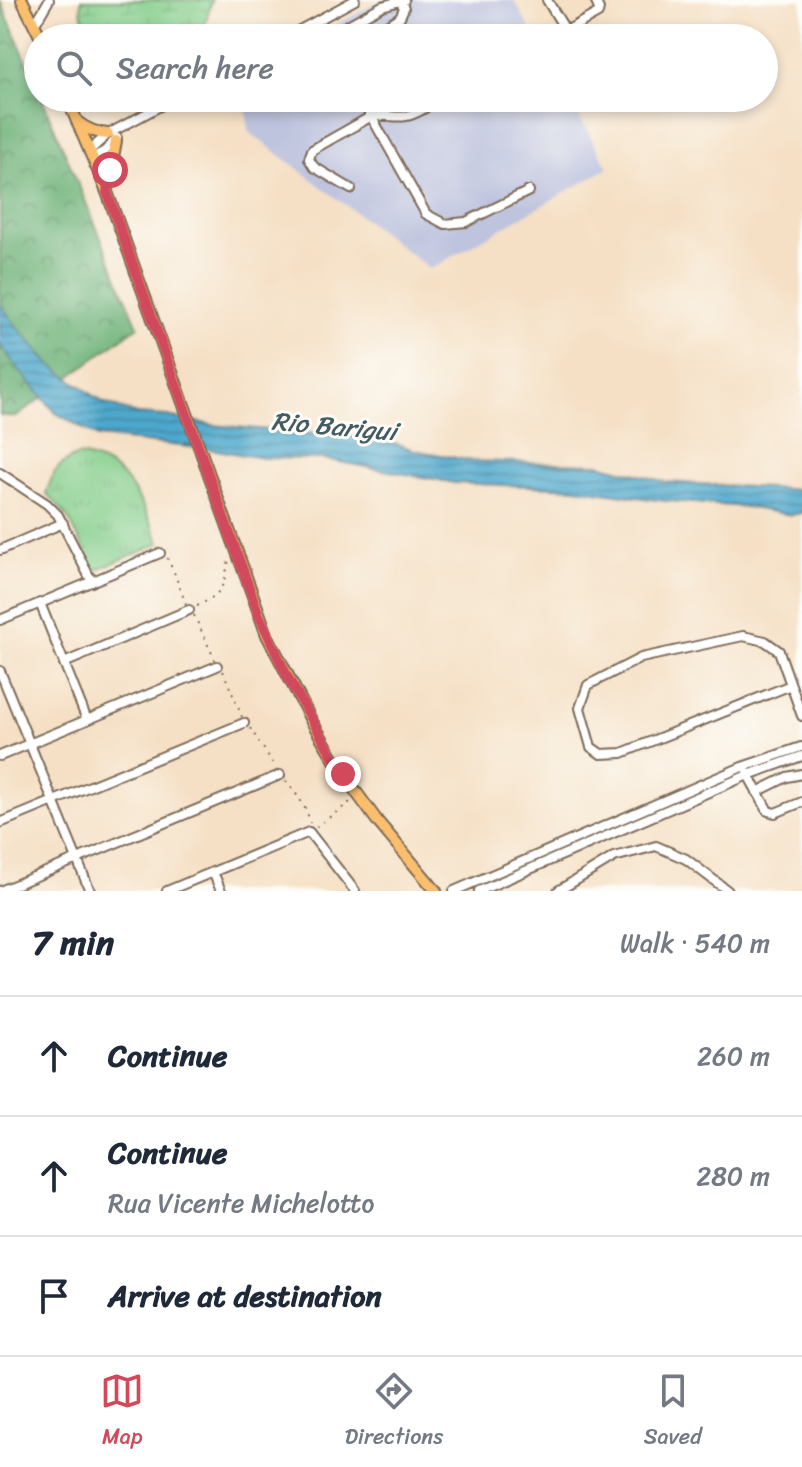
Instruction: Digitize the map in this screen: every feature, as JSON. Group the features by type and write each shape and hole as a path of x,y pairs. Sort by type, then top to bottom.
{"main road":[{"path":"22,0 35,24"},
{"path":"73,112 107,192 259,615 277,656 326,746 358,796 436,891"},
{"path":"78,122 86,129 112,137 107,192"}],"street":[{"path":"35,24 49,0"},
{"path":"547,0 562,24"},
{"path":"578,24 598,13 595,0"},
{"path":"311,24 353,1"},
{"path":"350,24 382,6 403,1 400,17 388,24"},
{"path":"322,18 325,24"},
{"path":"91,154 124,127 150,112"},
{"path":"368,112 426,214 445,224 466,222 529,191"},
{"path":"351,189 314,167 309,159 312,150 370,117 410,117 418,112"},
{"path":"0,473 47,504 58,515 92,582"},
{"path":"0,550 63,523"},
{"path":"0,620 160,553"},
{"path":"40,603 87,720"},
{"path":"64,663 189,610"},
{"path":"791,685 622,753 601,754 591,747 580,708 588,685 641,658 743,636 765,641 779,651 802,716"},
{"path":"0,756 217,666"},
{"path":"0,671 90,891"},
{"path":"0,823 244,723"},
{"path":"454,891 745,771 802,751 802,740"},
{"path":"745,771 768,811 775,813 802,802"},
{"path":"479,891 745,771"},
{"path":"757,792 787,777 802,774"},
{"path":"0,891 280,775"},
{"path":"167,891 309,832 355,891"},
{"path":"558,891 614,857 656,846 686,859 728,891"},
{"path":"213,872 221,891"}],"path":[{"path":"189,610 219,593 232,541"},
{"path":"160,553 169,560 189,610 195,616 217,666 224,672 244,723 256,735 309,814 309,832"},
{"path":"309,832 358,796"}],"shaded area":[{"path":"382,0 514,0 527,24 338,24"},
{"path":"247,112 577,112 608,168 430,269 248,131"}],"green space":[{"path":"0,0 24,55 24,112 48,112 138,326 16,417 0,415"},
{"path":"81,0 212,0 205,24 86,24"},
{"path":"78,455 95,459 121,475 139,499 160,543 94,571 68,520 46,494 56,470"}],"water":[{"path":"0,303 50,364 104,403 137,414 212,425 386,440 414,450 473,461 599,464 666,482 802,490 802,513 791,515 576,488 455,483 324,459 262,458 98,437 56,413 0,345"}],"route":[{"path":"110,170 107,192 259,615 287,676 343,774"}],"water label":[{"name":"Rio Barigui","path":"334,426"}]}
